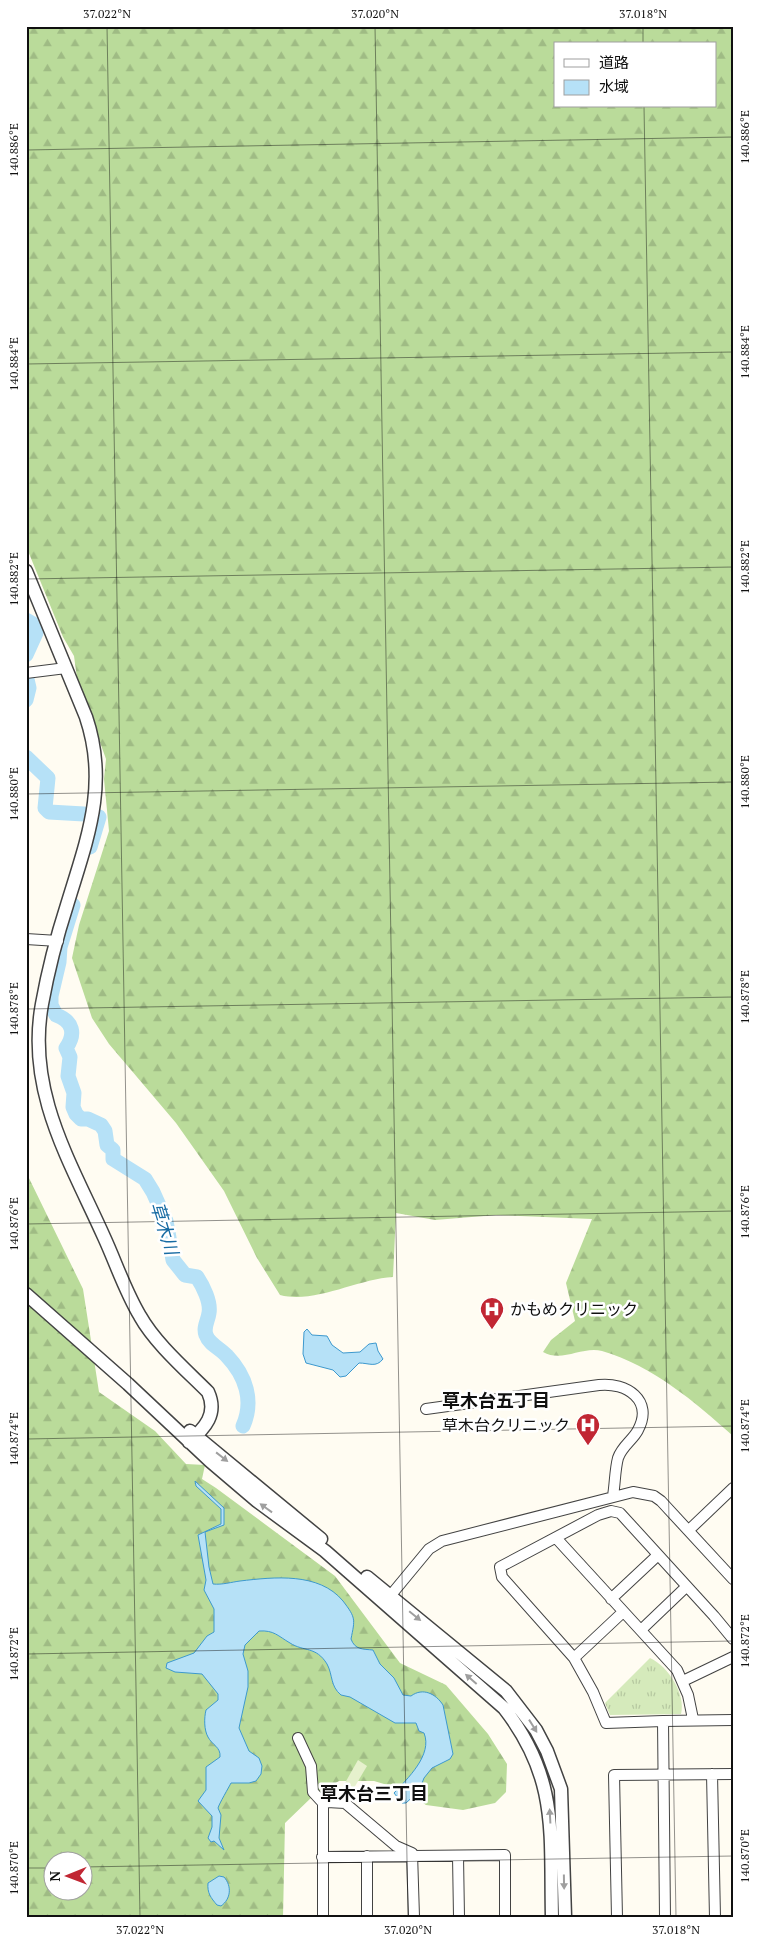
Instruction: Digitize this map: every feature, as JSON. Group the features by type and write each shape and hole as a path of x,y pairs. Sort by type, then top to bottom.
{"street":[{"path":"26,571 93,739 97,782 85,846 42,1004 39,1029 41,1067 47,1103 58,1137 140,1318 208,1392 212,1401 212,1414 192,1439"},
{"path":"26,673 66,668"},
{"path":"26,939 58,941"},
{"path":"26,1294 192,1439 387,1600 506,1691 536,1730 547,1751 560,1789 565,1917"},
{"path":"426,1409 599,1384 609,1384 631,1390 641,1402 643,1417 638,1431 626,1443 618,1459 613,1496"},
{"path":"689,1530 733,1488"},
{"path":"387,1600 429,1549 442,1541 634,1492 654,1496 689,1530 733,1579"},
{"path":"733,1639 620,1513 612,1512 598,1516 500,1567 502,1577 574,1658 593,1692 606,1723 693,1719 733,1720"},
{"path":"557,1539 641,1630 683,1681 693,1719"},
{"path":"611,1599 658,1556"},
{"path":"641,1630 686,1587"},
{"path":"387,1600 493,1698 519,1728 539,1770 550,1810 552,1917"},
{"path":"574,1658 623,1612"},
{"path":"683,1681 733,1657"},
{"path":"664,1721 665,1917"},
{"path":"298,1738 311,1766 313,1792 324,1804 322,1857 323,1917"},
{"path":"712,1774 715,1917"},
{"path":"616,1917 614,1775 733,1774"},
{"path":"324,1804 345,1803 396,1846 412,1852 414,1917"},
{"path":"322,1857 505,1855 505,1917"},
{"path":"367,1856 368,1917"},
{"path":"458,1856 459,1917"}],"green space":[{"path":"30,26 733,26 733,1436 704,1410 672,1386 639,1366 621,1358 595,1350 557,1356 543,1352 551,1340 575,1321 566,1283 592,1219 496,1215 435,1220 396,1213 393,1277 365,1282 322,1294 293,1297 280,1295 257,1258 224,1191 176,1123 109,1044 92,1018 72,958 79,925 109,831 104,779 106,759 77,678 74,656 63,637 26,546 26,38"},
{"path":"26,1172 83,1289 99,1392 155,1431 186,1464 205,1465 202,1479 335,1576 400,1663 446,1685 488,1734 507,1764 506,1792 495,1803 463,1810 426,1805 404,1790 374,1781 339,1781 313,1796 285,1823 283,1917 26,1917"},
{"path":"650,1658 663,1667 674,1682 681,1698 681,1714 610,1715 605,1703"},
{"path":"358,1760 367,1766 354,1788 345,1783"}],"water":[{"path":"307,1329 312,1335 327,1336 332,1345 343,1353 360,1352 369,1344 376,1343 383,1359 375,1364 359,1363 346,1376 340,1377 333,1370 306,1363 303,1354 304,1332"},
{"path":"195,1481 224,1508 224,1525 205,1532 213,1584 281,1578 309,1581 322,1585 343,1601 350,1611 353,1619 351,1639 353,1643 360,1648 373,1650 380,1664 394,1678 403,1695 411,1696 420,1692 429,1693 443,1705 453,1754 450,1759 432,1768 424,1778 419,1791 406,1803 402,1803 394,1793 417,1766 425,1750 426,1741 424,1733 419,1731 416,1723 395,1723 350,1697 341,1695 333,1684 327,1664 319,1654 295,1646 272,1633 259,1631 245,1645 243,1654 248,1671 248,1687 239,1728 249,1751 259,1758 262,1766 261,1774 256,1781 231,1783 220,1803 218,1808 221,1815 219,1838 224,1850 208,1838 212,1827 212,1816 198,1801 206,1790 206,1767 220,1757 218,1748 207,1734 205,1724 206,1710 218,1700 218,1694 202,1674 175,1672 166,1668 167,1663 194,1653 207,1636 214,1632 214,1609 204,1590 206,1580 198,1535 221,1524 221,1509 196,1486"},
{"path":"219,1876 224,1877 229,1888 227,1900 221,1906 217,1905 211,1898 208,1887 208,1883"}],"waterway":[{"name":"草木川","path":"26,620 33,624 36,633 26,655"},
{"name":"草木川","path":"26,675 29,688 26,700"},
{"name":"草木川","path":"26,757 48,778 45,808 49,812 84,814"},
{"name":"草木川","path":"90,847 99,817"},
{"name":"草木川","path":"73,905 60,947 59,962 51,996 51,1005 56,1015 69,1024 72,1033 66,1048 70,1057 68,1076 74,1093 73,1107 81,1119 88,1119 101,1125 105,1131 107,1145 113,1150 113,1159 145,1179 153,1192 166,1221 173,1260 185,1275 197,1277 206,1294 209,1304 205,1329 206,1335 212,1344 234,1364 243,1380 248,1398 248,1407 243,1426"}],"place":[{"name":"かもめクリニック","path":"492,1330"},
{"name":"草木台クリニック","path":"588,1446"}],"district":[{"name":"草木台五丁目","path":"496,1400"},
{"name":"草木台三丁目","path":"374,1793"}]}
